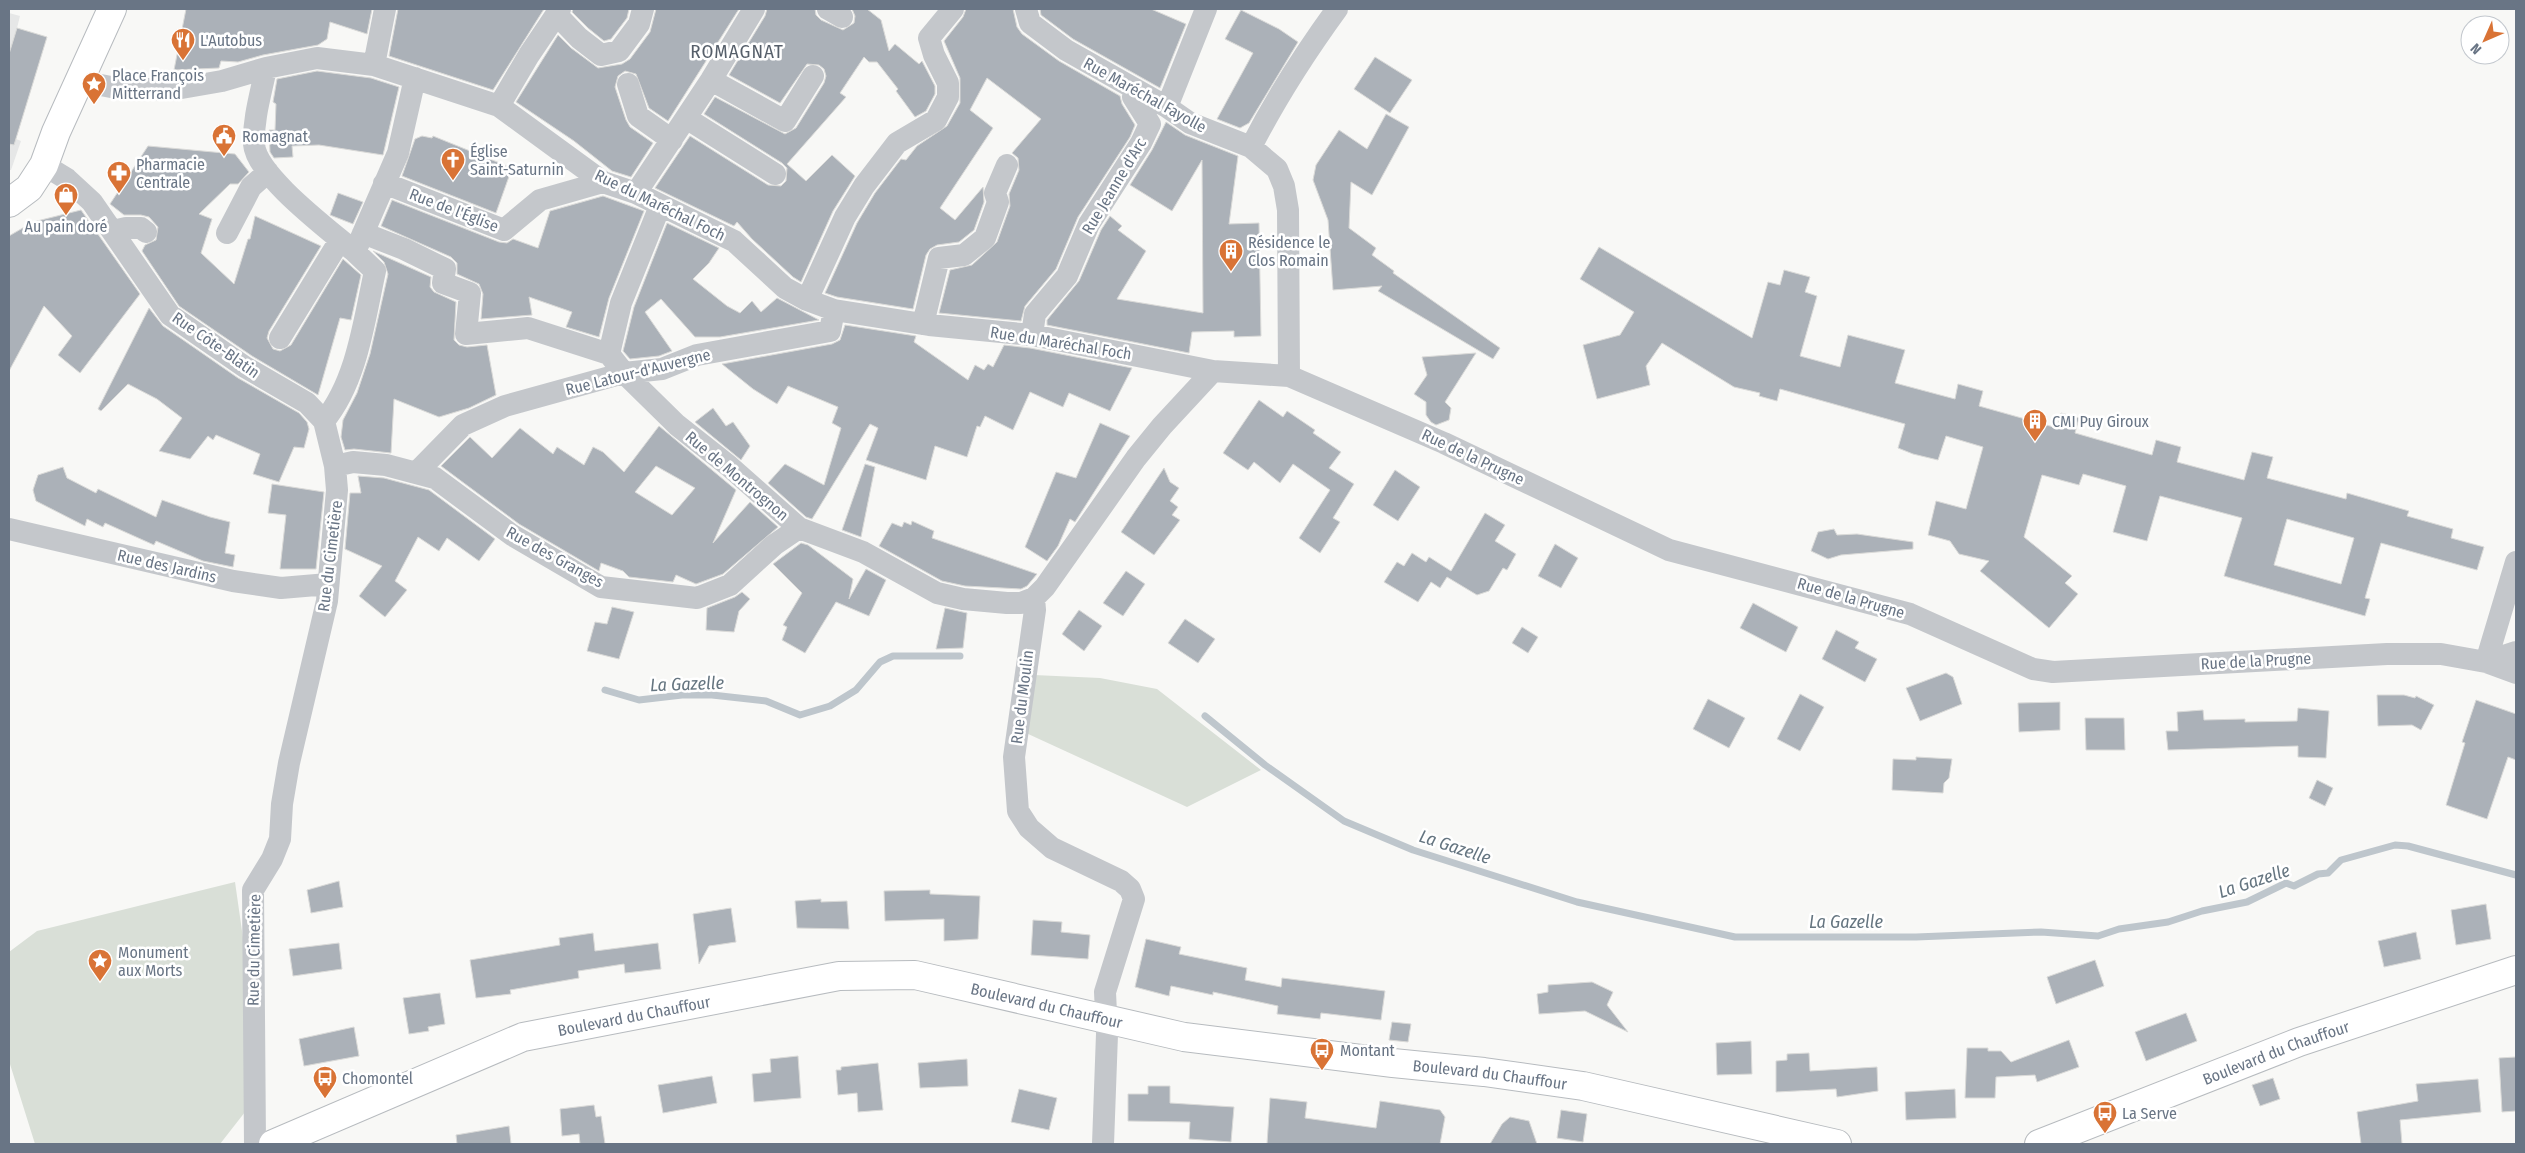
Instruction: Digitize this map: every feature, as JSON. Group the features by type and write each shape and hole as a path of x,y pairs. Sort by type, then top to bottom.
{"main road":[{"path":"9,203 29,188 44,165 56,132 112,9"},
{"name":"Boulevard du Chauffour","path":"2039,1144 2299,1042 2516,970"},
{"name":"Boulevard du Chauffour","path":"273,1144 523,1037 839,976 915,975 1184,1037 1392,1063 1484,1072 1583,1086 1838,1144"}],"street":[{"path":"374,65 385,9"},
{"path":"499,106 558,12 579,38 601,55 620,51 639,24 643,9"},
{"path":"636,193 711,80 754,9"},
{"path":"807,300 845,217 864,186 897,143 936,120 948,97 948,83 934,55 929,38 952,9"},
{"name":"Rue Maréchal Fayolle","path":"1026,9 1030,23 1066,50 1167,107 1190,124 1251,147 1277,168 1284,186 1288,210 1289,376"},
{"path":"1167,107 1206,9"},
{"path":"1251,147 1275,101 1309,47 1337,9"},
{"name":"Rue du Maréchal Foch","path":"80,81 111,87 170,90 222,81 266,68 317,58 374,65 499,106 603,182 636,193 734,241 785,288 807,300 834,310 923,324 1032,335 1213,371"},
{"path":"266,68 257,111 254,146 269,175 353,242 375,271 359,346 336,406 324,421"},
{"path":"711,80 785,121 813,76"},
{"path":"280,338 353,242 384,183 398,153 415,78"},
{"path":"628,84 638,116 672,140"},
{"name":"Rue Jeanne d'Arc","path":"1032,335 1035,314 1066,276 1089,224 1150,124 1133,97 1135,89"},
{"path":"686,118 775,174"},
{"name":"Rue Côte-Blatin","path":"44,165 67,179 92,202 170,315 245,367 307,403 324,421"},
{"path":"923,324 939,258 964,255 985,238 998,202 995,193 1007,165"},
{"path":"227,233 251,187 269,175"},
{"name":"Rue de l'Église","path":"384,183 504,230 540,200 603,182"},
{"path":"353,242 404,249 444,269 443,283 470,293 466,334 528,328 609,354 621,303 660,206"},
{"path":"113,231 126,228 141,228 146,232"},
{"name":"Rue Latour-d'Auvergne","path":"417,472 468,422 505,406 624,373 662,369 697,355 830,331 834,310"},
{"name":"Rue de Montrognon","path":"609,354 624,373 677,425 729,466 799,528 863,552 936,593 963,600 1007,603 1021,603 1034,598"},
{"path":"1034,598 1063,565 1141,452 1162,426 1213,371"},
{"name":"Rue de la Prugne","path":"1213,371 1289,376 1444,443 1669,550 1910,614 2032,669 2054,672 2387,654 2441,654 2486,662 2516,673"},
{"name":"Rue du Cimetière","path":"255,1144 253,890 272,859 280,840 282,804 289,763 327,601 337,490 335,466 324,421"},
{"name":"Rue des Granges","path":"335,466 354,462 386,465 435,478 512,535 601,587 697,598 730,585 774,545 799,528"},
{"name":"Rue des Jardins","path":"9,529 232,581 281,588 328,584"},
{"path":"2486,662 2516,562"},
{"name":"Rue du Moulin","path":"1034,598 1035,610 1014,757 1018,811 1028,828 1052,848 1121,881 1130,889 1134,899 1105,992 1103,1144"},
{"path":"2486,662 2516,652"}],"shaded area":[{"path":"9,13 20,16 17,28 47,37 16,139 21,141 11,170 9,170"},
{"path":"1034,675 1100,678 1157,689 1261,770 1187,807 1026,733"},
{"path":"235,882 243,938 245,1112 220,1144 35,1144 9,1061 9,952 37,931"}],"building":[{"path":"186,9 372,9 367,34 330,22 327,39 318,45 263,55 238,62 221,61 219,68 174,70"},
{"path":"398,9 544,9 493,90 389,56"},
{"path":"573,9 629,9 627,18 611,39 604,41 572,12"},
{"path":"656,9 739,9 668,121 649,108 636,74 625,71 618,76 615,87 626,120 630,127 653,143 631,177 612,171 574,141 516,102 558,35 571,48 598,68 622,64 630,59 650,32"},
{"path":"767,9 815,9 816,15 821,20 843,30 854,23 855,16 852,9 867,9 881,20 889,51 895,44 919,64 922,61 935,86 935,94 926,111 915,117 896,91 898,89 877,62 869,62 864,57 840,93 846,97 787,164 806,181 832,155 855,176 833,211 801,282 793,277 752,239 737,222 734,226 655,188 690,136 768,185 781,186 786,181 787,168 782,163 704,114 715,97 785,134 796,128 824,83 826,76 824,69 819,65 807,64 780,103 729,75 765,16"},
{"path":"966,9 1013,9 1017,27 1022,34 1059,61 1120,96 1122,104 1135,125 1130,137 1078,217 1056,269 1025,306 1021,321 939,313 950,270 972,265 997,242 1010,206 1009,194 1019,170 1018,158 1012,153 1041,119 987,78 970,110 993,128 940,208 955,220 983,187 984,202 974,230 959,242 937,245 930,249 926,255 913,309 837,297 825,293 857,223 875,193 901,159 906,160 917,146 947,126 960,103 960,78 944,41 963,17"},
{"path":"1040,9 1151,9 1186,24 1160,88 1073,39 1041,15"},
{"path":"1241,10 1279,29 1298,42 1249,123 1240,128 1217,119 1253,53 1225,39"},
{"path":"17,28 47,37 14,145 9,144 9,54"},
{"path":"1375,57 1412,80 1390,113 1354,89"},
{"path":"317,71 371,78 399,87 383,155 319,145 292,146 293,157 274,158 270,152 269,130 275,130 276,104 273,102 277,79"},
{"path":"1386,114 1409,127 1372,195 1351,182 1349,228 1376,248 1372,255 1394,271 1393,273 1500,348 1493,359 1378,291 1382,286 1333,290 1328,220 1313,180 1316,165 1339,130 1367,149"},
{"path":"1166,122 1185,135 1238,156 1229,224 1259,223 1261,336 1234,337 1234,331 1192,332 1189,353 1047,325 1047,320 1079,281 1101,230 1110,216 1122,226 1118,230 1146,251 1117,299 1203,313 1202,160 1172,211 1130,185 1152,150"},
{"name":"Église Saint-Saturnin","path":"422,136 432,138 433,136 512,168 496,213 402,176 415,139"},
{"path":"148,146 235,154 249,172 238,184 230,184 199,214 212,219 201,253 234,284 248,239 250,239 255,216 321,246 269,331 267,338 273,349 280,351 291,345 343,259 361,275 351,320 340,318 318,395 252,356 179,306 142,251 145,245 156,240 158,227 149,217 124,215 110,204"},
{"path":"338,193 363,202 353,224 330,215"},
{"path":"603,196 644,211 609,298 599,337 566,327 572,312 529,297 532,315 481,319 483,294 479,284 457,274 457,263 451,257 381,226 392,200 499,242 507,243 513,239 538,248 550,211"},
{"path":"81,210 140,294 80,373 58,355 72,336 44,306 9,371 9,236 33,222"},
{"path":"667,223 719,248 709,263 693,279 727,306 740,313 752,301 761,312 777,298 819,320 720,337 695,337 661,299 645,312 672,351 659,356 630,359 623,351 634,307"},
{"name":"CMI Puy Giroux","path":"1599,247 1752,338 1768,282 1780,285 1784,270 1810,277 1805,292 1817,296 1800,356 1840,367 1848,335 1905,350 1895,383 1955,399 1958,384 1983,391 1979,406 2057,428 2061,413 2079,418 2075,433 2152,455 2156,440 2181,447 2177,462 2244,480 2252,452 2273,457 2267,478 2346,499 2347,493 2409,511 2407,516 2453,529 2451,538 2484,547 2477,570 2381,543 2365,598 2370,599 2365,616 2224,576 2242,518 2160,496 2147,541 2113,532 2126,486 2083,474 2079,485 2042,475 2024,537 2072,576 2065,583 2078,594 2049,628 1980,571 1989,561 1959,554 1950,541 1928,535 1936,501 1966,509 1983,447 1946,436 1938,460 1913,454 1898,448 1905,424 1780,389 1777,401 1759,396 1760,393 1734,387 1662,343 1646,366 1650,385 1597,399 1583,345 1620,335 1634,312 1580,279","holes":["2287,519 2354,538 2341,584 2274,565"]},
{"path":"373,251 431,277 430,287 434,292 456,302 454,340 459,345 467,347 487,345 496,395 469,408 439,417 394,399 391,453 354,449 345,450 341,437 343,420 357,393 370,354 388,274 384,262"},
{"path":"149,308 163,326 238,378 299,413 307,422 309,429 304,448 294,447 279,482 253,474 260,454 216,435 213,440 208,436 190,459 159,451 182,418 157,399 128,384 101,411 98,409"},
{"path":"845,325 916,336 914,342 968,380 975,365 984,370 988,364 993,367 1004,345 1030,348 1132,368 1110,411 1069,393 1063,407 1030,392 1013,430 985,416 980,427 977,426 967,457 935,446 926,480 866,460 878,428 870,424 812,519 806,517 768,483 785,464 824,485 841,428 832,423 838,407 788,386 777,404 753,389 722,364 832,344 840,340"},
{"path":"1476,353 1445,402 1451,408 1449,420 1436,425 1431,422 1426,415 1426,402 1414,394 1427,375 1422,357"},
{"path":"1259,400 1283,417 1287,411 1315,430 1313,433 1341,452 1329,468 1354,484 1333,518 1340,522 1320,553 1299,538 1330,490 1293,464 1280,483 1254,462 1248,470 1223,453"},
{"path":"713,408 726,426 733,422 750,446 741,460 695,422"},
{"path":"1100,423 1130,436 1075,522 1070,519 1058,546 1047,561 1025,547 1056,472 1076,478"},
{"path":"659,426 736,490 713,543 750,502 778,527 723,574 696,584 676,575 673,582 629,577 623,571 601,563 599,571 519,524 441,466 470,437 492,458 520,428 553,454 557,447 584,465 593,447 603,452 624,472","holes":["656,466 695,488 672,515 635,492"]},
{"path":"865,464 875,467 861,537 842,530"},
{"path":"63,467 67,478 96,493 98,489 156,517 162,500 230,522 225,553 235,555 233,567 203,561 156,541 154,545 105,523 103,527 87,519 85,526 36,501 33,490 38,475"},
{"path":"1164,468 1170,482 1179,488 1170,501 1178,507 1172,515 1180,520 1154,555 1121,532"},
{"path":"1395,470 1420,487 1398,521 1373,505"},
{"path":"358,476 384,478 429,490 495,539 479,561 447,538 439,551 418,537 395,581 407,590 385,617 359,596 382,566 345,549 350,493 361,493"},
{"path":"272,484 324,492 316,569 280,569 286,515 268,513"},
{"path":"1485,513 1505,525 1495,541 1516,554 1507,570 1503,568 1489,591 1477,595 1447,577 1440,588 1431,582 1418,602 1384,582 1397,562 1404,566 1412,553 1426,562 1429,557 1451,571"},
{"path":"912,521 934,531 932,538 1037,574 1027,586 1021,589 965,586 942,581 879,546 892,523 902,527 904,522 911,525"},
{"path":"1834,529 1837,535 1857,534 1913,542 1913,549 1841,555 1828,559 1811,551 1818,532"},
{"path":"801,543 808,545 853,579 849,599 866,569 886,580 869,616 836,602 805,653 782,640 787,627 783,625 802,593 773,564"},
{"path":"1555,544 1578,558 1561,588 1538,576"},
{"path":"1126,571 1145,584 1123,616 1103,603"},
{"path":"742,592 750,599 739,611 734,632 706,630 707,608 735,597"},
{"path":"1753,603 1798,627 1786,652 1740,628"},
{"path":"612,607 634,612 619,659 587,651 595,622 607,624"},
{"path":"945,608 967,613 963,648 936,649"},
{"path":"1079,610 1102,626 1084,651 1062,634"},
{"path":"1185,619 1215,639 1198,663 1168,643"},
{"path":"1522,627 1538,637 1528,653 1512,643"},
{"path":"1836,630 1859,642 1855,648 1877,659 1865,682 1822,659"},
{"path":"1946,673 1953,677 1962,704 1920,721 1906,688"},
{"path":"1800,694 1824,707 1800,751 1777,739"},
{"path":"2377,695 2404,695 2415,698 2416,696 2434,705 2421,730 2412,725 2378,726"},
{"path":"1708,699 1745,718 1729,748 1693,729"},
{"path":"2476,700 2516,714 2516,760 2508,757 2487,819 2446,805 2465,743 2462,742"},
{"path":"2060,702 2060,730 2019,732 2018,703"},
{"path":"2298,708 2329,711 2326,758 2298,757 2298,746 2168,750 2166,731 2178,731 2177,712 2203,710 2204,720 2245,719 2245,722 2297,721"},
{"path":"2085,718 2124,718 2125,750 2086,750"},
{"path":"1916,757 1952,759 1949,778 1944,783 1943,793 1892,790 1893,759 1916,760"},
{"path":"2317,780 2333,788 2325,806 2309,798"},
{"path":"339,881 343,907 311,913 307,890"},
{"path":"930,890 930,894 980,896 978,939 944,941 944,919 885,921 884,891"},
{"path":"821,899 821,902 847,901 849,929 797,928 795,901"},
{"path":"2486,904 2491,939 2456,945 2451,910"},
{"path":"731,908 736,942 709,946 699,964 693,914"},
{"path":"1033,920 1062,922 1061,932 1090,935 1088,959 1031,955"},
{"path":"2416,932 2421,959 2384,967 2378,941"},
{"path":"593,933 595,951 658,943 661,969 625,973 624,964 578,971 579,978 510,990 511,994 476,998 470,960 560,945 559,938"},
{"path":"1146,939 1181,947 1179,954 1247,968 1245,980 1281,987 1282,978 1385,991 1381,1020 1321,1013 1320,1019 1277,1014 1278,1006 1213,992 1213,995 1171,986 1169,996 1135,987"},
{"path":"339,943 342,969 293,976 289,949"},
{"path":"2095,960 2104,986 2056,1004 2047,977"},
{"path":"1592,982 1613,992 1607,1005 1628,1032 1585,1011 1539,1014 1537,994 1548,992 1548,985"},
{"path":"440,993 445,1024 428,1027 429,1031 409,1034 403,998"},
{"path":"2186,1013 2197,1041 2146,1061 2135,1032"},
{"path":"1392,1022 1411,1024 1408,1042 1389,1040"},
{"path":"354,1027 359,1056 304,1066 299,1039"},
{"path":"2069,1040 2079,1067 2037,1082 2035,1075 1996,1077 1995,1098 1965,1098 1967,1048 1988,1048 1988,1051 2001,1051 2011,1062"},
{"path":"1751,1041 1752,1074 1717,1075 1716,1043"},
{"path":"1809,1053 1810,1071 1877,1067 1878,1091 1837,1097 1836,1089 1776,1092 1776,1061 1787,1060 1787,1054"},
{"path":"798,1056 801,1098 754,1102 752,1074 771,1072 770,1059"},
{"path":"2516,1057 2516,1111 2502,1112 2499,1058"},
{"path":"967,1059 968,1086 920,1088 918,1063"},
{"path":"878,1063 883,1110 858,1112 857,1093 838,1095 836,1070 841,1070 841,1067"},
{"path":"712,1076 717,1103 663,1113 658,1085"},
{"path":"2273,1078 2280,1099 2260,1106 2252,1085"},
{"path":"2478,1079 2481,1112 2400,1120 2402,1144 2361,1144 2357,1112 2418,1101 2416,1084"},
{"path":"1148,1086 1170,1086 1170,1103 1234,1107 1231,1142 1189,1139 1190,1122 1128,1121 1128,1094 1148,1094"},
{"path":"1019,1089 1057,1098 1049,1130 1011,1122"},
{"path":"1955,1089 1956,1118 1906,1120 1905,1092"},
{"path":"1270,1098 1307,1102 1305,1118 1376,1128 1380,1101 1440,1110 1445,1117 1440,1144 1267,1144"},
{"path":"594,1105 596,1117 601,1116 605,1144 580,1144 579,1134 562,1136 560,1109"},
{"path":"1561,1110 1587,1114 1583,1142 1557,1138"},
{"path":"1510,1117 1529,1121 1537,1144 1490,1144 1502,1124"},
{"path":"509,1126 511,1144 457,1144 456,1135"}],"waterway":[{"name":"La Gazelle","path":"605,690 639,700 682,695 712,695 766,701 800,715 830,706 856,690 880,662 893,656 960,656"},
{"name":"La Gazelle","path":"1205,716 1265,765 1344,821 1413,850 1577,902 1735,937 1916,937 2041,932 2098,936 2119,929 2168,922 2202,911 2247,902 2286,883 2294,886 2318,874 2328,873 2341,860 2395,845 2408,846 2516,875"}],"place":[{"name":"L'Autobus","path":"183,61"},
{"name":"Place François Mitterrand","path":"94,105"},
{"name":"Romagnat","path":"224,157"},
{"name":"Église Saint-Saturnin","path":"453,181"},
{"name":"Pharmacie Centrale","path":"119,194"},
{"name":"Au pain doré","path":"66,216"},
{"name":"Résidence le Clos Romain","path":"1231,272"},
{"name":"CMI Puy Giroux","path":"2035,442"},
{"name":"Monument aux Morts","path":"100,982"},
{"name":"Montant","path":"1322,1071"},
{"name":"Chomontel","path":"325,1099"},
{"name":"La Serve","path":"2105,1134"}],"district":[{"name":"ROMAGNAT","path":"737,51"}]}
